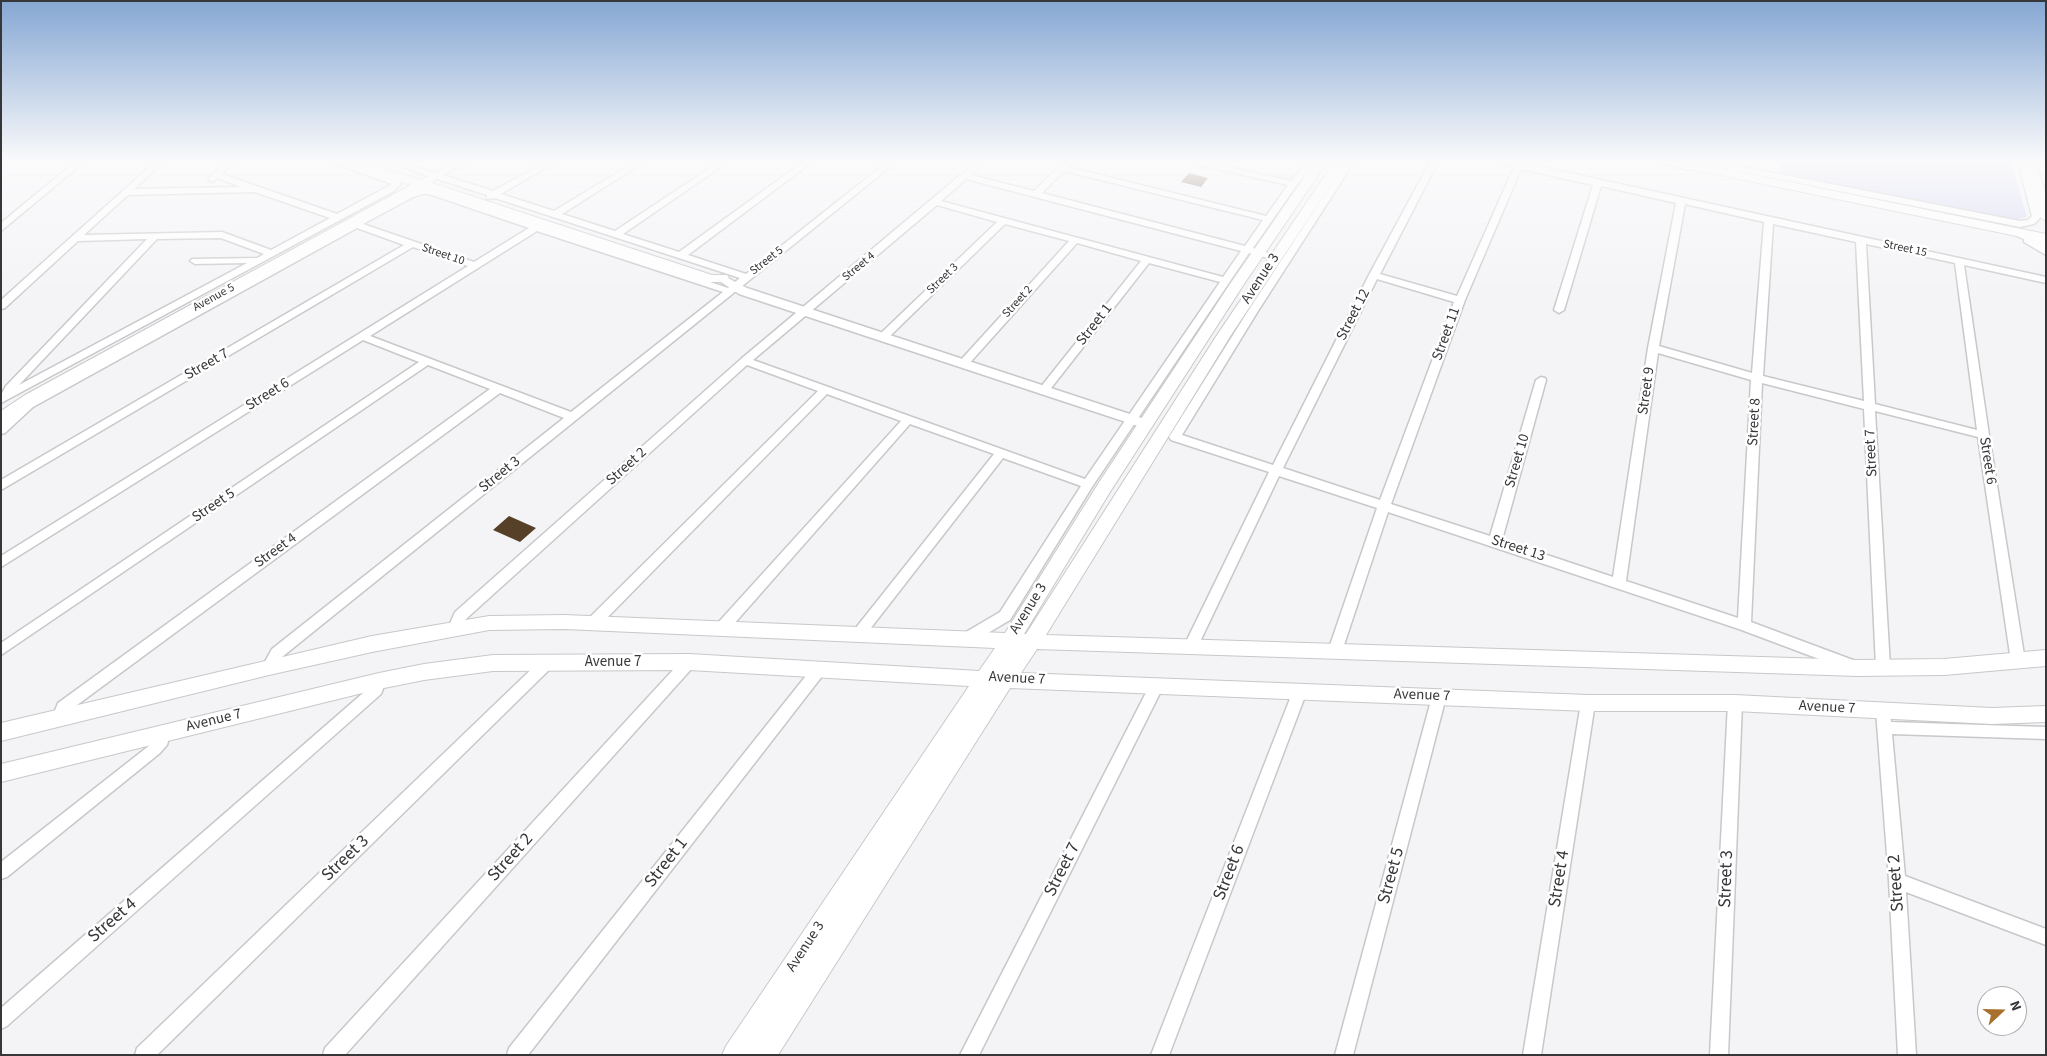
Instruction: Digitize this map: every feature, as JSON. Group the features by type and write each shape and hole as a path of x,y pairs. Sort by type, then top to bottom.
{"main road":[{"name":"Avenue 5","path":"1,407 28,390 372,211"},
{"name":"Avenue 5","path":"1,419 30,398 375,211"},
{"path":"498,211 551,230 711,279 722,278 718,272 537,211"},
{"name":"Avenue 3","path":"764,1055 995,678 1027,597 1139,422 1288,211"},
{"name":"Avenue 3","path":"735,1055 995,678 1032,641 1260,252 1296,211"},
{"path":"1926,211 1965,219"},
{"path":"1928,211 2046,238"},
{"path":"2015,230 2033,226 2046,218"},
{"path":"2015,230 2046,234"},
{"path":"1,732 269,667 455,628 512,622 1010,641 1858,668 1944,667 2046,658"},
{"name":"Avenue 7","path":"1,773 379,681 493,663 689,662 818,671 1440,697 1588,702 1734,703 1884,720 2046,714"}],"street":[{"path":"1,228 21,211"},
{"path":"1,306 103,211"},
{"path":"317,211 336,218"},
{"path":"5,397 349,211"},
{"path":"1,430 30,405 379,211"},
{"path":"491,211 535,228 551,230 1139,422"},
{"path":"545,211 747,276"},
{"path":"555,214 559,211"},
{"path":"618,234 651,211"},
{"path":"681,254 740,211"},
{"name":"Street 5","path":"732,289 829,211"},
{"name":"Street 4","path":"805,312 924,211"},
{"path":"968,211 1226,281"},
{"path":"1103,211 1260,252"},
{"path":"1239,211 1268,219"},
{"path":"966,639 1005,616 1027,597 1088,484 1139,422 1226,281 1260,252 1268,219 1274,211"},
{"name":"Street 13","path":"1318,211 1253,311 1175,437 1744,625 1827,654 1858,668"},
{"name":"Street 12","path":"1191,646 1276,470 1408,211"},
{"name":"Street 11","path":"1335,651 1384,505 1460,300 1499,211"},
{"path":"1559,310 1589,211"},
{"name":"Street 9","path":"1619,583 1653,348 1679,211"},
{"name":"Street 15","path":"1729,211 2046,280"},
{"path":"1924,211 1965,219 2010,223 2034,221 2036,211"},
{"path":"1931,211 1965,219 2023,238 2046,252"},
{"name":"Street 8","path":"1744,625 1757,378 1770,220"},
{"name":"Street 3","path":"884,338 1002,221"},
{"name":"Street 10","path":"356,225 474,265"},
{"name":"Street 6","path":"1,562 535,228"},
{"path":"2015,230 2046,247"},
{"path":"74,238 222,235 270,253"},
{"path":"5,397 7,391 155,236"},
{"name":"Street 7","path":"1861,240 1883,667"},
{"name":"Street 2","path":"963,364 1074,241"},
{"name":"Street 7","path":"1,486 412,244"},
{"path":"195,261 257,260"},
{"name":"Street 1","path":"1044,390 1146,260"},
{"name":"Street 6","path":"1959,261 1982,435 2018,661"},
{"path":"1374,275 1460,300"},
{"path":"722,278 732,289"},
{"name":"Street 3","path":"269,667 277,653 732,289"},
{"name":"Street 2","path":"455,628 460,616 745,361 805,312"},
{"path":"361,336 572,417"},
{"path":"1653,348 1757,378 1870,405 1982,435"},
{"path":"745,361 1088,484"},
{"name":"Street 5","path":"1,650 426,362"},
{"name":"Street 10","path":"1495,542 1541,380"},
{"name":"Street 4","path":"60,718 63,707 498,389"},
{"path":"593,624 825,390"},
{"path":"721,629 908,420"},
{"path":"858,634 1002,453"},
{"name":"Street 2","path":"332,1055 689,662"},
{"name":"Street 3","path":"144,1055 547,663"},
{"name":"Street 1","path":"516,1055 818,671"},
{"name":"Street 4","path":"1,1020 376,690 379,681"},
{"name":"Street 7","path":"969,1055 1157,685"},
{"name":"Street 6","path":"1160,1055 1300,691"},
{"name":"Street 5","path":"1344,1055 1440,697"},
{"name":"Street 4","path":"1532,1055 1588,702"},
{"name":"Street 3","path":"1719,1055 1734,703"},
{"path":"1884,720 2046,733"},
{"name":"Street 2","path":"1884,720 1897,881 1907,1055"},
{"path":"1,872 155,749 162,741 163,734"},
{"path":"1897,881 2046,937"}],"shaded area":[{"path":"1971,211 2025,211 2027,217 2014,220"}],"building":[{"path":"509,516 536,528 520,542 493,530"}]}
